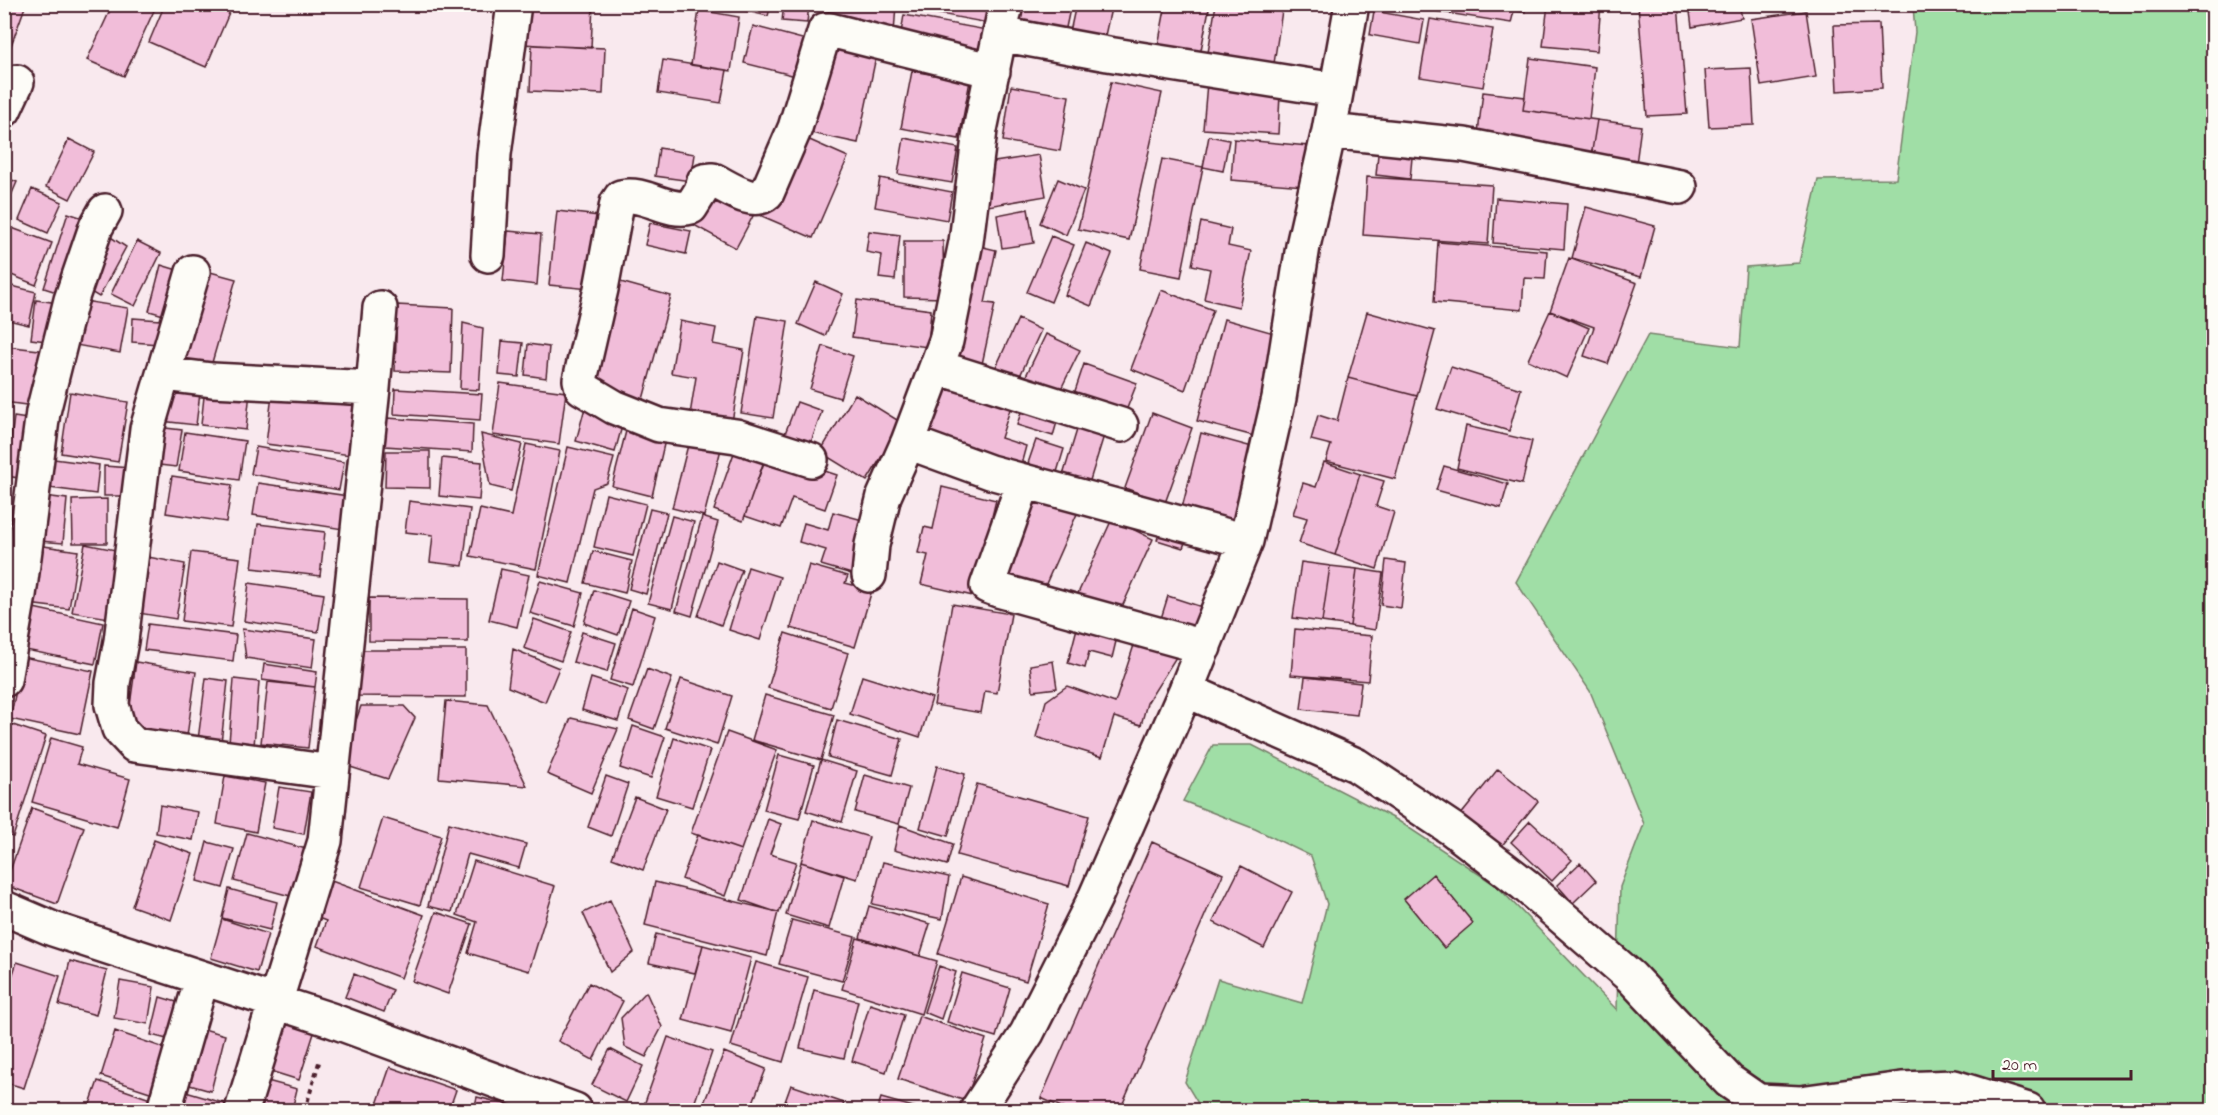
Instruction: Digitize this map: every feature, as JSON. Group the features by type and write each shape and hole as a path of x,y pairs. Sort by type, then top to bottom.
{"street":[{"path":"488,255 494,154 514,4"},
{"path":"977,1110 1027,1033 1095,898 1186,690 1246,541 1279,398 1303,246 1329,131 1352,4"},
{"path":"869,575 872,545 884,495 908,442 946,341 966,242 980,130 1003,19 1108,54 1336,90"},
{"path":"811,460 736,436 659,425 614,407 582,388 580,380 602,289 617,203 621,197 629,196 651,200 680,210 687,209 691,207 704,181 707,180 713,180 752,198 763,197 767,193 795,128 825,30 993,72"},
{"path":"1329,131 1464,145 1680,187"},
{"path":"4,680 19,595 43,412 71,300 96,227 105,211"},
{"path":"193,272 147,429 121,641 113,683 112,705 118,729 134,745 332,772"},
{"path":"242,1110 325,840 380,308"},
{"path":"937,367 1121,425"},
{"path":"164,374 212,380 373,388"},
{"path":"908,442 990,472 1246,541"},
{"path":"1024,481 987,586 1204,647"},
{"path":"1186,690 1356,765 1452,829 1525,885 1631,977 1729,1081 1758,1101 1800,1103 1902,1089 1954,1087 2028,1110"},
{"path":"4,908 53,929 331,1020 561,1108"},
{"path":"164,1110 202,978"}],"path":[{"path":"305,1110 331,1020"}],"green space":[{"path":"1913,5 2213,5 2213,1110 2071,1110 2057,1104 2054,1110 1202,1110 1185,1082 1218,979 1302,1003 1327,904 1311,856 1255,829 1183,801 1213,745 1252,745 1397,820 1497,886 1617,1010 1620,887 1644,824 1590,691 1516,582 1648,335 1740,347 1746,267 1799,263 1818,180 1896,179 1915,32"}],"building":[{"path":"4,4 26,4 4,65"},
{"path":"113,4 157,4 124,76 87,60"},
{"path":"165,4 233,4 206,67 149,42"},
{"path":"523,4 593,4 591,48 522,44"},
{"path":"717,4 771,4 768,16"},
{"path":"784,4 809,4 807,23 782,21"},
{"path":"829,4 896,4 894,34 827,29"},
{"path":"925,4 992,4 988,23 924,11"},
{"path":"1022,4 1071,4 1064,37 1017,26"},
{"path":"1076,4 1112,4 1104,40 1070,32"},
{"path":"1166,4 1210,4 1200,55 1158,46"},
{"path":"1216,4 1283,4 1273,70 1207,59"},
{"path":"1409,4 1526,4 1525,12 1514,11 1511,23 1409,7"},
{"path":"1548,4 1601,4 1597,51 1543,46"},
{"path":"1638,4 1678,4 1687,114 1647,116"},
{"path":"1689,4 1739,4 1742,18 1692,27"},
{"path":"699,10 739,17 731,71 691,65"},
{"path":"1374,11 1424,20 1420,44 1370,35"},
{"path":"1806,11 1816,77 1761,86 1751,19"},
{"path":"904,15 987,30 983,59 899,45"},
{"path":"1430,19 1493,29 1483,87 1420,77"},
{"path":"1879,24 1882,88 1837,91 1834,25"},
{"path":"753,26 806,40 796,76 744,63"},
{"path":"828,32 876,57 858,143 806,132"},
{"path":"532,45 605,48 603,94 530,91"},
{"path":"1530,58 1595,67 1589,119 1523,110"},
{"path":"663,60 727,70 721,103 658,93"},
{"path":"1751,68 1754,125 1709,127 1705,70"},
{"path":"912,71 970,81 959,139 901,128"},
{"path":"1111,82 1162,93 1129,240 1078,229"},
{"path":"1207,83 1280,94 1278,134 1203,129"},
{"path":"1011,86 1069,96 1060,151 1003,141"},
{"path":"1483,92 1525,97 1523,110 1597,120 1591,157 1477,141"},
{"path":"1597,120 1641,126 1636,164 1591,157"},
{"path":"796,134 848,157 813,238 762,216"},
{"path":"1209,136 1229,140 1223,171 1203,167"},
{"path":"904,138 958,148 952,183 898,174"},
{"path":"69,139 94,152 70,199 46,187"},
{"path":"1234,139 1308,146 1304,186 1231,180"},
{"path":"1379,144 1413,147 1410,179 1376,175"},
{"path":"659,148 695,154 691,181 655,176"},
{"path":"1039,155 1046,196 988,206 982,164"},
{"path":"1162,159 1203,167 1181,277 1140,269"},
{"path":"4,177 17,182 4,212"},
{"path":"1367,177 1492,185 1488,244 1363,235"},
{"path":"880,178 952,192 947,220 875,207"},
{"path":"1058,179 1084,190 1066,235 1040,223"},
{"path":"32,189 62,202 48,233 19,220"},
{"path":"709,192 753,216 736,248 692,224"},
{"path":"1496,198 1567,204 1564,249 1493,243"},
{"path":"1586,207 1655,226 1641,277 1572,258"},
{"path":"1028,209 1034,243 1002,248 997,215"},
{"path":"557,211 599,216 590,289 549,285"},
{"path":"68,213 89,220 66,295 44,288"},
{"path":"1201,222 1231,229 1228,246 1251,251 1239,307 1204,299 1210,269 1192,265"},
{"path":"650,223 691,231 686,254 645,245"},
{"path":"4,225 52,243 36,285 4,272"},
{"path":"508,231 541,234 537,285 503,281"},
{"path":"869,231 900,235 895,280 879,278 882,255 866,252"},
{"path":"106,234 126,247 99,297 79,285"},
{"path":"1051,236 1074,245 1051,302 1027,292"},
{"path":"137,241 161,253 135,306 111,294"},
{"path":"904,241 943,241 944,298 904,297"},
{"path":"1438,242 1547,251 1545,279 1524,278 1522,310 1434,302"},
{"path":"1086,243 1112,254 1091,306 1065,295"},
{"path":"979,246 996,250 985,303 995,304 982,364 954,357"},
{"path":"1569,258 1637,283 1608,364 1584,356 1594,327 1550,311"},
{"path":"161,265 184,272 171,317 149,311"},
{"path":"203,270 236,279 209,373 176,364"},
{"path":"617,281 671,296 642,403 587,388"},
{"path":"816,282 843,294 825,336 798,324"},
{"path":"4,284 36,292 29,325 4,319"},
{"path":"1161,290 1213,310 1185,390 1131,369"},
{"path":"36,300 59,303 54,342 31,339"},
{"path":"78,300 128,308 120,353 70,344"},
{"path":"857,300 931,310 928,347 852,337"},
{"path":"397,305 453,308 451,373 395,371"},
{"path":"1550,311 1589,328 1567,378 1528,360"},
{"path":"1367,312 1435,331 1417,396 1348,378"},
{"path":"757,316 788,321 773,418 741,413"},
{"path":"133,318 160,320 159,344 132,342"},
{"path":"1018,319 1041,330 1019,378 996,367"},
{"path":"1224,319 1281,335 1254,436 1197,421"},
{"path":"680,321 716,328 713,344 744,350 731,428 689,421 696,377 671,373"},
{"path":"463,323 483,328 479,390 460,389"},
{"path":"1046,334 1080,350 1057,397 1024,380"},
{"path":"502,341 523,343 519,377 499,375"},
{"path":"528,344 549,347 546,378 525,375"},
{"path":"4,346 48,351 41,407 4,402"},
{"path":"823,346 853,356 840,398 810,389"},
{"path":"1084,364 1137,383 1124,416 1073,397"},
{"path":"1451,367 1521,389 1509,431 1437,409"},
{"path":"1348,378 1417,396 1395,479 1326,461 1331,445 1311,440 1318,415 1337,421"},
{"path":"942,380 1012,403 1001,438 1026,446 1019,472 923,441"},
{"path":"167,381 201,385 196,425 161,421"},
{"path":"500,383 566,392 559,444 493,435"},
{"path":"205,387 250,392 246,430 201,425"},
{"path":"395,389 482,394 480,420 394,414"},
{"path":"70,392 128,402 118,462 61,453"},
{"path":"855,394 902,423 867,481 820,452"},
{"path":"272,395 357,406 351,455 266,444"},
{"path":"797,402 822,411 810,445 784,436"},
{"path":"1024,403 1059,415 1053,436 1017,425"},
{"path":"586,404 625,415 615,452 576,441"},
{"path":"1152,413 1192,428 1165,503 1125,488"},
{"path":"14,417 47,422 38,481 6,476"},
{"path":"387,418 473,424 472,452 385,446"},
{"path":"1080,420 1106,429 1087,490 1061,482"},
{"path":"1466,426 1532,441 1522,484 1457,468"},
{"path":"157,427 182,430 176,467 151,464"},
{"path":"626,431 665,440 652,496 612,486"},
{"path":"185,432 245,441 239,480 179,471"},
{"path":"1201,433 1256,448 1235,526 1181,512"},
{"path":"481,434 522,444 511,491 490,486"},
{"path":"1036,440 1064,449 1054,482 1025,472"},
{"path":"689,441 721,449 704,516 672,508"},
{"path":"526,444 560,451 536,569 470,556 480,509 511,516"},
{"path":"256,447 344,462 339,490 251,474"},
{"path":"568,447 614,458 607,483 593,488 570,583 538,575"},
{"path":"735,450 765,460 743,521 714,510"},
{"path":"386,451 430,451 430,488 385,487"},
{"path":"767,452 837,475 825,509 792,498 781,528 745,516"},
{"path":"442,458 482,462 479,500 439,496"},
{"path":"54,459 99,465 96,494 50,488"},
{"path":"1324,462 1360,474 1335,555 1299,543 1307,518 1293,514 1303,483 1316,487"},
{"path":"104,466 131,468 130,496 104,496"},
{"path":"1444,466 1508,484 1501,508 1436,490"},
{"path":"1360,474 1384,481 1376,506 1394,512 1377,569 1335,555"},
{"path":"172,476 232,485 226,522 166,513"},
{"path":"258,483 348,496 343,529 253,515"},
{"path":"942,487 996,500 973,596 921,584 928,555 918,553 924,527 933,529"},
{"path":"1039,488 1080,507 1041,595 1000,576"},
{"path":"606,494 646,504 633,556 594,547"},
{"path":"44,496 67,499 63,543 39,541"},
{"path":"107,499 107,543 73,543 72,500"},
{"path":"409,501 470,509 463,566 430,562 433,535 405,532"},
{"path":"650,509 667,513 646,594 629,589"},
{"path":"833,512 870,522 855,575 821,565 826,550 799,542 804,523 828,530"},
{"path":"672,516 694,522 672,609 648,603"},
{"path":"702,517 718,522 692,616 676,611"},
{"path":"1112,519 1153,539 1116,620 1075,600"},
{"path":"258,524 325,532 320,576 252,568"},
{"path":"1162,525 1188,534 1183,548 1157,540"},
{"path":"85,544 121,551 109,618 72,612"},
{"path":"37,545 78,551 69,609 28,604"},
{"path":"593,551 632,561 625,593 585,583"},
{"path":"191,552 240,558 231,627 182,621"},
{"path":"148,557 185,564 176,619 138,613"},
{"path":"1386,560 1406,563 1401,608 1381,605"},
{"path":"717,561 742,570 721,625 698,616"},
{"path":"1301,562 1330,566 1322,622 1293,618"},
{"path":"809,565 848,576 845,583 872,590 855,647 791,628"},
{"path":"1330,566 1357,569 1350,626 1322,622"},
{"path":"748,567 780,577 760,640 729,630"},
{"path":"501,569 529,575 517,627 489,620"},
{"path":"1357,569 1383,573 1375,630 1350,626"},
{"path":"540,581 583,593 574,626 530,613"},
{"path":"249,583 324,594 318,632 244,621"},
{"path":"594,590 629,601 618,635 584,623"},
{"path":"1168,596 1208,609 1198,639 1159,625"},
{"path":"369,598 468,599 468,642 369,641"},
{"path":"952,604 1011,614 997,693 985,691 981,713 934,705"},
{"path":"29,607 103,623 95,664 21,649"},
{"path":"632,608 655,616 633,687 610,680"},
{"path":"534,619 571,632 561,661 524,648"},
{"path":"148,624 236,635 233,661 144,650"},
{"path":"1077,628 1117,637 1112,658 1089,652 1085,668 1068,663"},
{"path":"242,629 316,639 312,668 246,658"},
{"path":"1295,629 1372,636 1368,681 1291,675"},
{"path":"582,632 616,643 607,672 573,662"},
{"path":"785,633 848,653 831,708 768,688"},
{"path":"1136,639 1178,654 1147,703 1141,725 1114,717 1102,757 1036,737 1046,701 1067,686 1115,703"},
{"path":"513,649 559,668 545,702 508,687"},
{"path":"354,650 466,650 466,697 354,696"},
{"path":"23,657 93,671 80,734 10,719"},
{"path":"1053,661 1057,688 1033,691 1030,665"},
{"path":"136,662 196,672 187,736 127,727"},
{"path":"264,664 317,672 315,687 262,680"},
{"path":"647,669 672,678 654,729 629,720"},
{"path":"862,676 932,698 920,737 850,714"},
{"path":"1305,677 1361,683 1357,715 1301,709"},
{"path":"206,678 228,681 221,743 198,740"},
{"path":"591,678 628,690 618,721 582,710"},
{"path":"234,679 259,682 254,746 229,743"},
{"path":"681,679 732,696 717,745 665,728"},
{"path":"268,682 315,687 308,748 261,743"},
{"path":"765,695 834,715 821,760 752,740"},
{"path":"446,701 488,705 527,786 439,778"},
{"path":"361,706 404,706 415,718 388,779 341,764"},
{"path":"571,718 618,729 591,793 547,774"},
{"path":"837,720 902,739 892,775 828,757"},
{"path":"4,722 46,736 13,837 4,834"},
{"path":"633,726 665,737 651,778 620,768"},
{"path":"727,732 777,750 741,850 691,833"},
{"path":"51,738 82,747 77,764 130,779 117,827 32,802"},
{"path":"674,738 710,750 692,807 656,796"},
{"path":"779,755 814,765 799,819 764,810"},
{"path":"821,760 857,771 842,822 806,811"},
{"path":"937,766 965,774 948,836 920,828"},
{"path":"1498,769 1538,801 1500,848 1460,816"},
{"path":"865,775 909,788 899,824 855,812"},
{"path":"225,776 265,783 256,832 217,824"},
{"path":"606,776 628,784 611,836 588,827"},
{"path":"977,784 1089,816 1069,886 957,855"},
{"path":"279,787 311,792 304,834 272,828"},
{"path":"635,797 666,809 643,870 612,858"},
{"path":"160,805 198,812 193,840 156,833"},
{"path":"32,808 84,827 57,904 5,885"},
{"path":"383,818 441,836 420,905 361,887"},
{"path":"768,819 781,824 770,854 796,862 779,913 741,900"},
{"path":"813,820 869,837 857,879 801,862"},
{"path":"1530,821 1572,860 1552,881 1511,842"},
{"path":"449,823 526,844 519,868 468,854 452,912 428,906"},
{"path":"900,825 953,844 947,865 894,850"},
{"path":"247,833 310,850 298,898 234,881"},
{"path":"698,835 741,850 725,896 682,879"},
{"path":"154,840 193,854 171,920 132,906"},
{"path":"207,842 234,849 223,888 197,881"},
{"path":"1152,842 1223,874 1120,1110 1068,1110 1041,1098"},
{"path":"474,861 555,886 529,971 468,953 477,922 457,915"},
{"path":"801,862 844,876 829,928 786,915"},
{"path":"883,862 949,877 942,919 872,904"},
{"path":"1580,863 1596,881 1573,903 1557,885"},
{"path":"1241,866 1292,892 1264,948 1213,922"},
{"path":"1433,874 1473,923 1444,948 1404,899"},
{"path":"961,877 1049,904 1026,981 938,954"},
{"path":"326,879 424,915 401,978 317,946 326,921 313,916"},
{"path":"655,882 778,912 767,956 645,925"},
{"path":"229,889 277,902 270,930 222,918"},
{"path":"610,900 634,952 610,972 583,913"},
{"path":"869,906 930,924 920,956 860,938"},
{"path":"436,912 472,924 448,994 412,981"},
{"path":"222,919 268,934 257,972 211,958"},
{"path":"792,920 855,937 842,981 779,964"},
{"path":"656,934 703,945 695,973 649,963"},
{"path":"857,938 937,961 921,1014 842,989"},
{"path":"703,945 751,958 731,1033 683,1020"},
{"path":"70,961 107,971 96,1015 59,1005"},
{"path":"17,962 60,976 24,1088 4,1082 4,1000"},
{"path":"756,962 808,977 783,1062 731,1046"},
{"path":"939,966 956,972 941,1019 924,1012"},
{"path":"962,973 1010,988 996,1037 947,1022"},
{"path":"354,974 393,990 384,1012 345,997"},
{"path":"120,981 154,987 148,1024 114,1018"},
{"path":"589,983 623,1001 593,1060 558,1041"},
{"path":"814,990 858,1001 844,1058 800,1048"},
{"path":"646,992 662,1027 646,1057 625,1047 621,1018"},
{"path":"160,997 180,1003 171,1040 151,1035"},
{"path":"870,1004 904,1015 886,1072 852,1061"},
{"path":"919,1016 986,1039 966,1101 898,1079"},
{"path":"284,1017 316,1027 299,1080 267,1070"},
{"path":"193,1026 225,1035 211,1091 179,1082"},
{"path":"115,1031 173,1051 159,1095 101,1076"},
{"path":"668,1037 712,1052 692,1110 658,1110 644,1105"},
{"path":"610,1049 643,1066 626,1102 592,1085"},
{"path":"724,1052 766,1069 750,1110 714,1110 704,1103"},
{"path":"390,1067 456,1090 449,1110 375,1110"},
{"path":"260,1079 297,1089 292,1110 252,1110"},
{"path":"98,1081 159,1102 156,1110 88,1110"},
{"path":"791,1085 844,1103 841,1110 782,1110"},
{"path":"179,1090 237,1107 236,1110 173,1110"},
{"path":"477,1097 531,1110 474,1110"},
{"path":"881,1098 924,1110 877,1110"}]}
